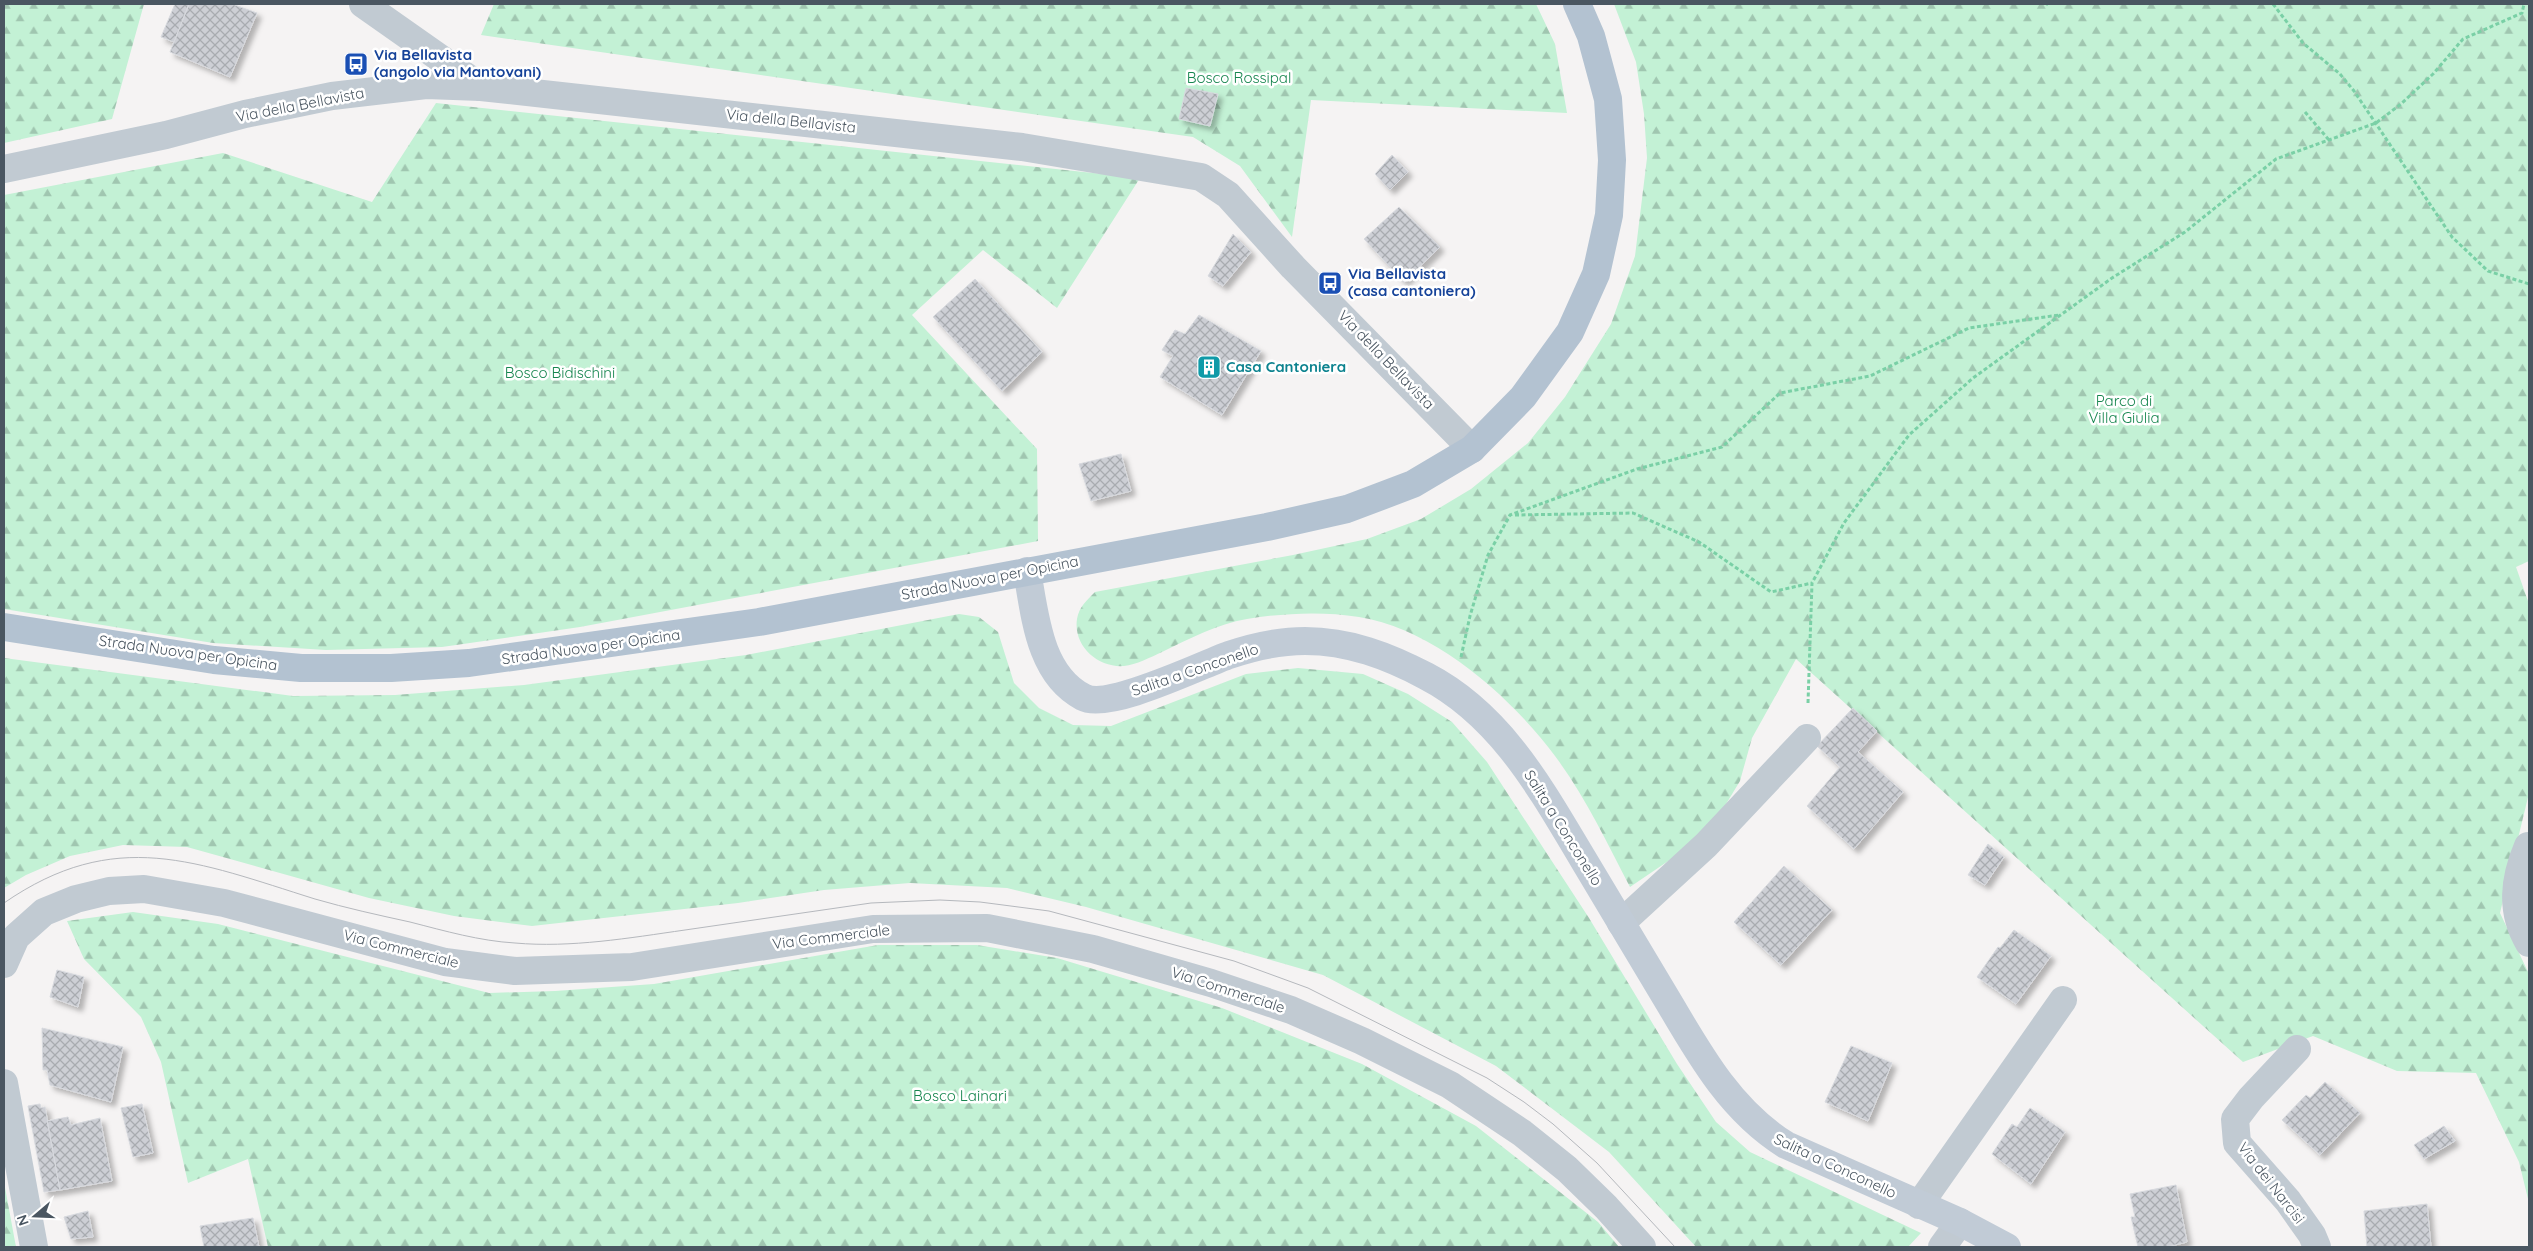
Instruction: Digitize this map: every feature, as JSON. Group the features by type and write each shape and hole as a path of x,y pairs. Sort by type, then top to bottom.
{"main road":[{"name":"Strada Nuova per Opicina","path":"4,626 214,660 301,668 401,667 469,663 567,651 750,624 1027,570 1267,527 1347,509 1413,484 1472,449 1523,397 1570,332 1596,274 1609,215 1612,160 1608,98 1591,36 1577,4"},
{"name":"Salita a Conconello","path":"1027,570 1037,623 1046,655 1059,679 1085,699 1108,700 1134,692 1232,654 1268,644 1304,641 1343,644 1382,655 1428,677 1472,706 1507,741 1540,787 1687,1034 1724,1090 1743,1112 1763,1131 1786,1145 1960,1222 2008,1247"}],"street":[{"path":"363,4 482,87"},
{"name":"Via della Bellavista","path":"4,168 166,135 246,114 332,96 426,85 482,87 1022,147 1202,177 1228,195 1293,267 1472,449"},
{"path":"1621,922 1706,845 1807,738"},
{"path":"2528,846 2519,867 2515,889 2517,915 2529,943"},
{"name":"Via Commerciale","path":"4,964 16,937 44,912 84,897 109,891 144,889 224,903 445,962 514,972 632,967 873,929 987,928 1093,949 1211,984 1291,1010 1362,1041 1450,1085 1522,1133 1567,1170 1606,1207 1642,1247"},
{"path":"1919,1205 2063,1000"},
{"name":"Via dei Narcisi","path":"2297,1049 2251,1098 2235,1119 2237,1143 2288,1201 2312,1235 2316,1247"},
{"path":"4,1083 34,1247"},
{"path":"1942,1247 1960,1222"}],"path":[{"path":"2273,4 2303,43 2345,80 2376,123 2452,238 2488,271 2529,284"},
{"path":"1807,738 1812,583 1844,523 1909,435 1973,378 2060,314 2185,232 2276,159 2376,123 2402,104 2433,74 2463,38 2522,13 2524,4"},
{"path":"2306,112 2329,140"},
{"path":"1453,693 1470,616 1488,556 1510,515 1637,469 1722,447 1780,393 1870,376 1969,328 2060,314"},
{"path":"1510,515 1632,513 1699,542 1771,592 1812,583"}],"green space":[{"path":"4,4 144,4 112,119 4,143"},
{"name":"Bosco Rossipal","path":"494,4 1536,4 1555,44 1567,113 1311,100 1292,237 1240,166 1193,137 481,35"},
{"name":"Parco di Villa Giulia","path":"1614,4 2529,4 2529,561 2516,567 2529,604 2529,793 2500,913 2529,974 2529,1203 2519,1162 2476,1073 2397,1071 2313,1036 2243,1062 1796,659 1752,738 1740,781 1723,809 1683,851 1630,887 1576,787 1537,734 1494,689 1443,651 1416,635 1387,624 1359,617 1331,614 1289,614 1247,619 1225,624 1203,632 1143,660 1124,666 1114,666 1105,663 1089,653 1083,646 1077,629 1077,619 1081,607 1095,592 1293,555 1367,539 1421,519 1471,489 1528,443 1565,397 1611,324 1635,256 1647,158 1644,114 1636,62"},
{"name":"Bosco Bidischini","path":"436,103 1140,178 1057,308 983,250 912,315 1037,449 1038,541 580,627 442,647 326,650 213,643 4,609 4,195 223,153 372,202"},
{"path":"959,614 979,617 998,632 1014,683 1039,708 1073,725 1111,726 1246,674 1298,668 1363,674 1408,694 1452,722 1487,762 1589,918 1677,1064 1716,1122 1750,1152 1921,1233 1908,1247 1696,1247 1609,1152 1496,1066 1323,975 1086,907 1007,888 910,883 824,890 738,903 532,926 454,916 369,898 187,847 123,845 70,856 26,875 4,888 4,658 293,696 395,695 524,685 746,655"},
{"name":"Bosco Lainari","path":"133,912 218,924 489,993 555,991 654,984 878,945 977,945 1057,958 1222,1008 1362,1064 1476,1126 1598,1222 1619,1247 268,1247 248,1159 188,1183 161,1062 141,1017 84,959 67,921"},
{"path":"4,1182 16,1247 4,1247"}],"building":[{"path":"175,4 189,4 174,42 161,37"},
{"path":"189,4 232,4 257,13 230,77 170,52"},
{"path":"1186,88 1218,94 1210,126 1179,119"},
{"path":"1392,155 1408,172 1390,190 1375,174"},
{"path":"1399,207 1440,247 1404,282 1364,239"},
{"path":"1233,234 1251,252 1223,286 1208,276"},
{"path":"975,279 1042,352 1002,391 933,317"},
{"name":"Casa Cantoniera","path":"1199,315 1261,351 1222,415 1160,377 1173,356 1162,350 1175,330 1185,334"},
{"path":"1121,454 1131,491 1091,501 1079,464"},
{"path":"1853,708 1877,731 1858,752 1903,792 1854,849 1807,806 1840,767 1817,746"},
{"path":"1988,844 2004,857 1985,885 1968,875"},
{"path":"1784,866 1832,910 1781,965 1734,922"},
{"path":"2014,930 2051,956 2016,1004 1977,977 1998,947 2000,948"},
{"path":"57,970 84,977 78,1007 50,997"},
{"path":"42,1028 123,1047 111,1102 50,1085 47,1070 43,1070"},
{"path":"1851,1046 1892,1063 1868,1121 1825,1102"},
{"path":"2325,1082 2360,1113 2320,1155 2282,1120 2306,1095 2310,1098"},
{"path":"40,1104 41,1108 45,1107 60,1190 44,1192 28,1106"},
{"path":"142,1104 153,1153 133,1157 121,1108"},
{"path":"2030,1108 2065,1132 2031,1184 1992,1154 2012,1124 2017,1127"},
{"path":"68,1117 71,1125 100,1118 112,1181 60,1190 47,1121"},
{"path":"2444,1126 2455,1141 2424,1159 2414,1145"},
{"path":"2176,1185 2187,1242 2167,1247 2138,1247 2131,1217 2135,1217 2130,1194"},
{"path":"2427,1204 2431,1247 2367,1247 2364,1211"},
{"path":"88,1211 93,1237 71,1239 64,1217"},
{"path":"253,1218 259,1247 204,1247 200,1226"}],"tram line":[{"path":"4,903 44,879 83,865 120,858 157,858 232,873 327,902 449,932 515,943 557,944 600,941 871,903 940,900 980,902 1049,911 1234,961 1308,988 1487,1078 1553,1124 1597,1163 1675,1247"}],"place":[{"name":"Via Bellavista (angolo via Mantovani)","path":"356,64"},
{"name":"Via Bellavista (casa cantoniera)","path":"1330,283"},
{"name":"Casa Cantoniera","path":"1209,367"}]}
